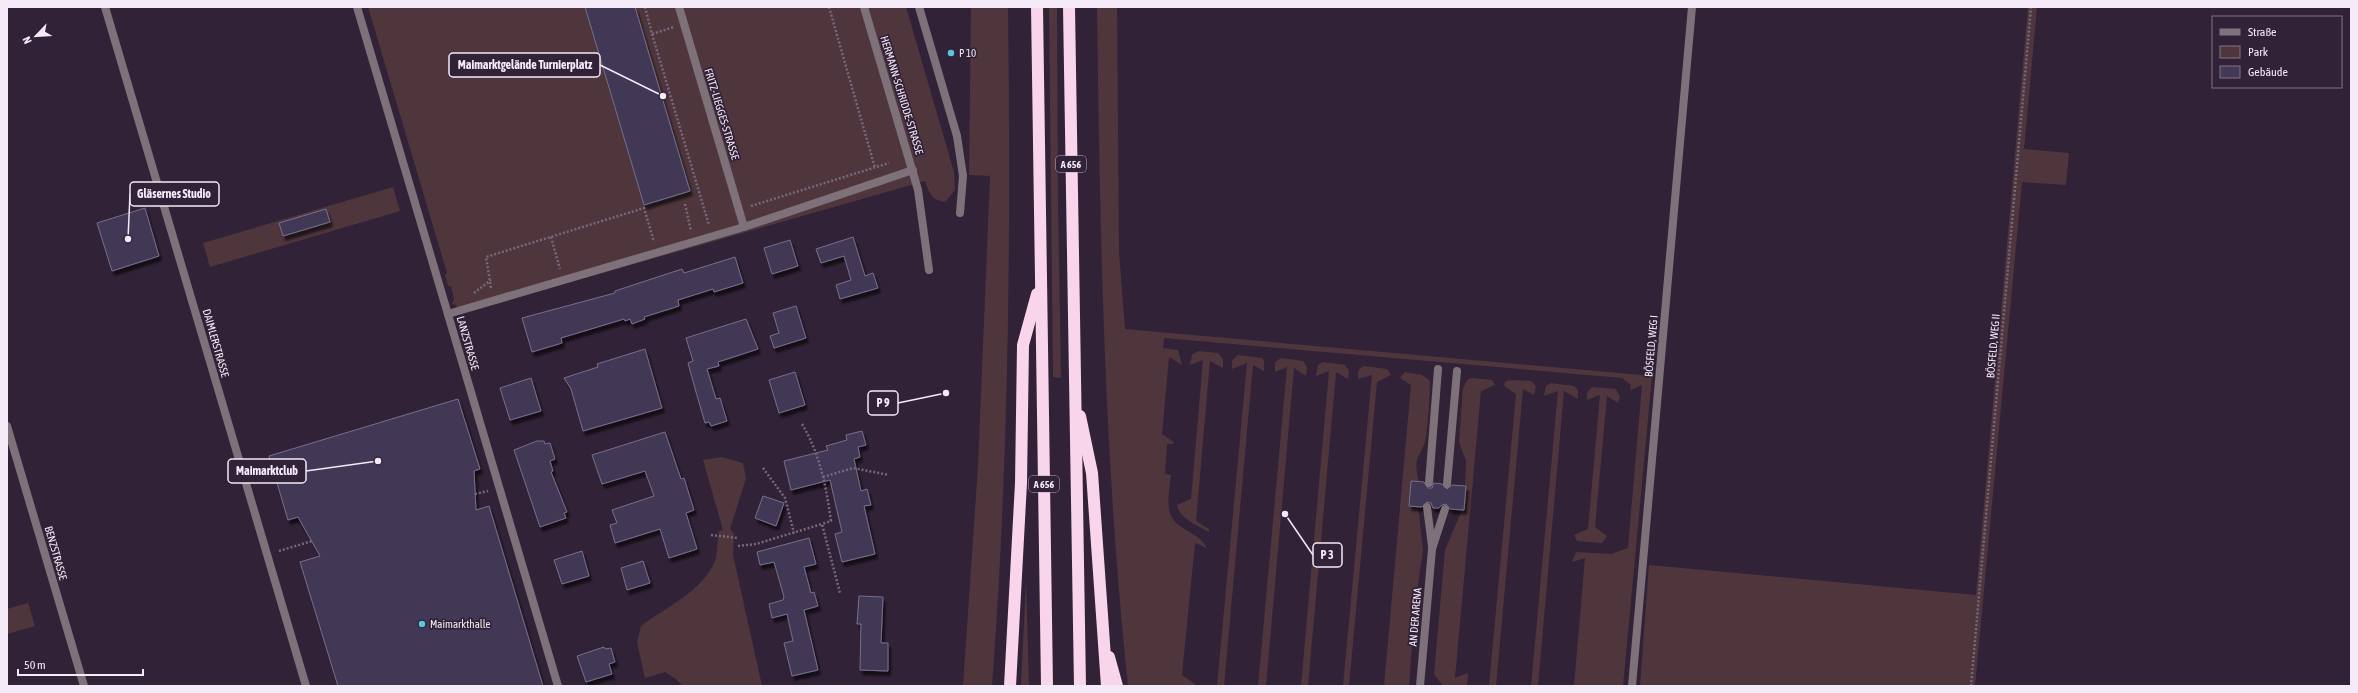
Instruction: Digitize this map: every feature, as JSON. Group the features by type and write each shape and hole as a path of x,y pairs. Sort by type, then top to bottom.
{"highway":[{"name":"A 656","path":"1037,7 1047,686"},
{"name":"A 656","path":"1069,7 1080,686"},
{"path":"1010,686 1021,483 1023,345 1041,281"},
{"path":"1074,388 1092,473 1107,686"},
{"path":"1104,641 1116,678 1117,686"}],"street":[{"name":"DAIMLERSTRASSE","path":"105,7 306,686"},
{"name":"LANZSTRASSE","path":"358,7 558,686"},
{"name":"FRITZ-LIEGGES-STRASSE","path":"679,7 744,227"},
{"name":"HERMANN-SCHRIDDE-STRASSE","path":"864,7 918,190 929,270"},
{"path":"920,7 957,136 963,176 960,214"},
{"name":"BÖSFELD, WEG I","path":"1632,686 1692,7"},
{"path":"448,314 657,252 713,237 913,170"},
{"path":"1429,483 1438,369"},
{"path":"1447,484 1457,371"},
{"name":"BENZSTRASSE","path":"7,426 84,686"},
{"name":"AN DER ARENA","path":"1420,686 1432,550 1427,507"},
{"name":"AN DER ARENA","path":"1432,550 1445,509"}],"path":[{"path":"645,7 713,237"},
{"path":"829,7 875,168"},
{"name":"BÖSFELD, WEG II","path":"1971,686 2031,7"},
{"path":"652,34 684,24"},
{"path":"744,208 909,158"},
{"path":"685,204 694,242"},
{"path":"491,301 491,280 486,257 644,208 657,252"},
{"path":"551,237 564,280"},
{"path":"738,546 756,544 832,521 823,477 814,444 802,424"},
{"path":"763,468 785,498 794,533"},
{"path":"823,477 853,468 889,475"},
{"path":"822,524 840,593"},
{"path":"711,535 738,538"},
{"path":"267,554 312,541"}],"green space":[{"path":"368,7 906,7 954,172 955,190 945,202 940,201 931,195 925,181 459,314 456,305 452,304 454,299 451,286 448,286 445,275 447,273"},
{"path":"971,7 1008,7 1008,347 998,601 992,686 963,686 978,466 990,176 969,175"},
{"path":"1049,7 1057,7 1061,378 1053,377"},
{"path":"1097,7 1117,7 1119,252 1125,329 1652,376 1623,686 1574,686 1585,558 1572,562 1576,552 1611,554 1628,548 1642,385 1630,390 1631,385 1622,378 1164,338 1163,348 1178,350 1182,365 1169,357 1162,434 1174,442 1173,444 1167,444 1165,474 1171,475 1168,505 1171,516 1175,521 1203,542 1207,548 1195,543 1182,675 1195,684 1194,686 1128,686 1113,516 1108,432 1102,262"},
{"path":"2028,7 2037,7 2024,149 2069,153 2066,185 2022,182 1975,686 1640,686 1649,565 1976,595"},
{"path":"393,187 400,211 210,267 203,243"},
{"path":"1198,351 1218,353 1223,359 1223,368 1210,361 1196,521 1209,529 1209,532 1185,518 1177,505 1191,499 1203,360 1190,365 1192,355"},
{"path":"1238,355 1262,358 1264,361 1264,371 1253,365 1224,686 1217,686 1247,363 1232,369 1232,361"},
{"path":"1281,358 1303,361 1307,367 1306,376 1294,368 1266,686 1258,686 1287,367 1275,372 1275,362"},
{"path":"1323,362 1345,365 1349,371 1348,379 1336,372 1308,686 1301,686 1329,371 1316,376 1318,365"},
{"path":"1363,366 1387,369 1391,375 1377,382 1349,686 1343,686 1372,375 1358,379 1358,371"},
{"path":"1405,372 1422,375 1430,381 1426,437 1416,466 1419,482 1411,481 1409,505 1418,506 1423,550 1415,605 1409,686 1384,686 1411,385 1400,378"},
{"path":"1468,379 1492,380 1495,385 1481,391 1455,678 1468,673 1467,686 1443,686 1434,674 1445,550 1462,510 1464,510 1466,461 1459,442 1463,388"},
{"path":"1509,380 1531,381 1536,386 1534,395 1523,389 1496,686 1489,686 1516,394 1504,386 1505,382"},
{"path":"1551,383 1574,386 1578,390 1578,399 1564,391 1538,686 1531,686 1558,391 1544,396 1546,386"},
{"path":"1592,387 1616,389 1620,397 1618,403 1607,396 1595,527 1607,536 1602,543 1577,541 1574,535 1588,529 1600,395 1587,400 1587,393"},
{"path":"722,457 743,463 746,478 730,529 734,534 733,555 762,686 683,686 676,679 665,672 645,678 637,642 641,626 692,590 709,572 715,561 719,531 723,530 703,460"},
{"path":"1026,580 1029,686 1021,686"},
{"path":"28,603 35,626 7,634 7,609"}],"building":[{"path":"585,7 635,7 690,191 644,205"},
{"path":"145,208 159,256 112,271 97,223"},
{"path":"326,209 330,222 283,236 279,223"},
{"path":"853,237 865,276 873,273 878,288 840,299 836,285 851,280 844,256 821,263 816,249"},
{"path":"790,240 798,266 772,274 764,248"},
{"path":"735,257 743,283 714,292 713,289 678,300 679,306 644,317 645,319 632,324 630,319 625,321 624,319 561,338 562,343 532,352 522,318 615,293 615,291 682,269 684,273"},
{"path":"796,306 806,338 774,348 770,336 779,333 773,313"},
{"path":"746,319 758,349 718,362 719,366 707,369 716,399 720,398 727,421 711,426 709,422 705,423 696,392 688,363 693,361 686,338"},
{"path":"645,349 662,408 583,431 571,389 564,378 598,367 597,364"},
{"path":"795,372 805,405 779,413 769,380"},
{"path":"531,378 541,411 510,420 500,388"},
{"path":"458,399 480,469 474,471 476,510 489,506 543,686 338,686 300,562 320,556 298,517 288,520 269,456"},
{"path":"862,431 866,445 858,447 860,457 854,459 861,491 867,489 871,505 864,506 875,554 842,562 835,534 842,532 830,480 791,490 784,461 828,450 826,446 847,440 846,435"},
{"path":"665,432 681,479 684,478 694,510 686,513 697,549 669,558 660,529 615,543 610,525 617,523 612,510 654,496 645,471 602,484 592,455"},
{"path":"537,441 544,441 545,444 550,443 555,459 550,461 553,471 551,472 567,512 564,513 566,518 540,527 514,450"},
{"path":"1411,481 1424,482 1428,488 1432,488 1434,483 1442,484 1447,489 1452,485 1466,486 1464,510 1450,509 1446,504 1439,508 1433,508 1431,503 1427,502 1422,507 1409,506"},
{"path":"763,496 784,503 776,526 755,518"},
{"path":"809,538 816,564 804,567 811,593 814,592 818,606 804,610 818,670 792,676 784,643 793,641 787,614 772,618 769,604 783,600 784,597 774,562 760,565 757,552"},
{"path":"582,551 589,576 562,584 554,560"},
{"path":"643,561 650,583 627,590 621,568"},
{"path":"859,596 883,597 881,643 888,643 888,671 860,670 861,624 857,624"},
{"path":"604,647 605,649 611,648 615,662 609,664 612,674 586,682 577,656"}],"place":[{"name":"P 10","path":"951,53"},
{"name":"Maimarktgelände Turnierplatz","path":"663,96"},
{"name":"Gläsernes Studio","path":"128,239"},
{"name":"P 9","path":"946,393"},
{"name":"Maimarktclub","path":"378,461"},
{"name":"P 3","path":"1285,514"},
{"name":"Maimarkthalle","path":"422,624"}]}
